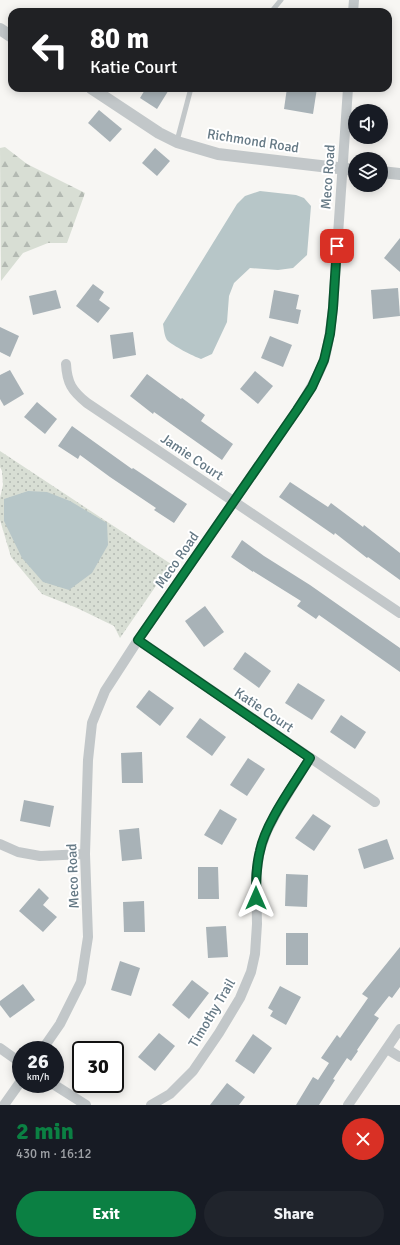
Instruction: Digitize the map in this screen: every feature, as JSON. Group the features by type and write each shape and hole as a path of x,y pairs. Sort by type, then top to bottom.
{"street":[{"name":"Richmond Road","path":"97,92 160,133 177,142 218,154 348,170"},
{"name":"Meco Road","path":"348,92 349,152"},
{"path":"388,173 400,174"},
{"name":"Meco Road","path":"48,1041 60,1024 81,982 88,937 85,854 88,760 92,723 104,691 312,387 324,360 330,334 348,179"},
{"name":"Jamie Court","path":"66,364 70,385 77,395 87,403 400,613"},
{"name":"Katie Court","path":"138,640 375,802"},
{"name":"Timothy Trail","path":"151,1105 170,1094 193,1071 219,1033 240,998 251,972 254,954 257,924 256,875 260,850 267,831 279,808 310,758"},
{"path":"0,844 18,852 40,856 85,854"},
{"path":"348,1105 400,1029"},
{"path":"0,1048 12,1057"},
{"path":"387,1049 400,1057"},
{"path":"64,1091 86,1105"},
{"path":"4,1105 12,1093"}],"lane":[{"path":"274,8 281,0"},
{"path":"177,142 190,92"}],"green space":[{"path":"5,147 27,164 85,193 67,243 48,243 23,253 1,281 0,148"},
{"path":"0,451 171,564 120,638 114,626 77,608 42,594 11,557 0,520 0,498 3,485 2,471 0,467"}],"shaded area":[{"path":"260,191 296,195 304,198 311,206 307,255 293,268 278,270 250,268 234,283 229,296 227,322 212,354 201,359 178,348 167,340 163,324 237,204 245,196"},
{"path":"28,491 47,492 70,501 107,523 108,545 92,573 69,590 43,582 22,558 4,521 4,499"}],"building":[{"path":"144,92 168,92 157,109 140,98"},
{"path":"286,92 316,92 313,114 284,109"},
{"path":"99,110 122,129 110,142 88,123"},
{"path":"155,148 170,161 157,176 142,163"},
{"path":"400,238 400,272 384,258"},
{"path":"93,284 104,292 99,300 110,308 98,323 76,306"},
{"path":"398,288 400,316 373,319 371,290"},
{"path":"56,290 61,308 33,315 29,296"},
{"path":"274,290 299,295 296,309 301,310 298,324 269,318"},
{"path":"0,327 19,336 10,357 0,352"},
{"path":"133,332 136,355 113,359 110,335"},
{"path":"270,336 292,345 283,367 261,358"},
{"path":"10,370 24,394 4,406 0,399 0,375"},
{"path":"255,371 273,386 258,404 240,389"},
{"path":"147,374 205,415 201,421 233,444 222,460 154,412 153,414 130,396"},
{"path":"37,402 57,419 45,434 24,417"},
{"path":"72,426 132,469 133,468 187,504 174,523 154,510 156,508 80,455 78,459 58,446"},
{"path":"290,482 328,507 331,503 363,527 364,525 400,553 400,580 368,557 367,558 335,533 334,535 279,497"},
{"path":"242,540 264,556 310,585 400,648 400,672 319,615 316,619 297,606 301,601 231,557"},
{"path":"205,606 224,632 204,647 185,621"},
{"path":"245,652 271,671 259,688 233,669"},
{"path":"298,683 325,700 312,720 285,703"},
{"path":"149,690 174,708 160,726 136,707"},
{"path":"341,715 366,732 355,749 330,732"},
{"path":"200,718 226,737 212,756 186,737"},
{"path":"142,752 143,783 122,783 121,753"},
{"path":"248,758 265,769 247,796 230,785"},
{"path":"24,800 54,806 50,827 20,821"},
{"path":"220,809 237,819 222,845 204,835"},
{"path":"313,814 331,826 314,851 295,838"},
{"path":"139,828 142,859 122,861 119,830"},
{"path":"387,839 394,859 364,869 358,849"},
{"path":"198,867 218,867 219,899 198,899"},
{"path":"286,874 308,875 307,907 285,906"},
{"path":"39,888 49,898 43,905 57,917 43,932 19,911"},
{"path":"144,901 145,932 124,932 123,902"},
{"path":"226,926 228,957 208,958 206,927"},
{"path":"286,933 308,933 308,965 286,965"},
{"path":"400,947 400,987 392,998 389,996 374,1015 379,1018 357,1050 358,1051 351,1061 347,1058 333,1079 335,1080 319,1105 296,1105 313,1077 318,1080 329,1063 321,1058 337,1035 340,1038 368,998 362,994"},
{"path":"120,961 140,968 131,996 111,990"},
{"path":"192,980 209,993 189,1019 172,1005"},
{"path":"23,984 35,1000 10,1018 0,1005 0,1001"},
{"path":"280,986 301,997 286,1025 270,1016 273,1011 268,1008"},
{"path":"159,1033 175,1046 155,1071 138,1057"},
{"path":"253,1034 272,1048 254,1074 235,1061"},
{"path":"227,1083 245,1097 239,1105 210,1105"}],"route":[{"path":"256,898 256,875 260,850 267,831 279,808 310,758 138,640 312,387 324,360 330,334 337,246"}]}
